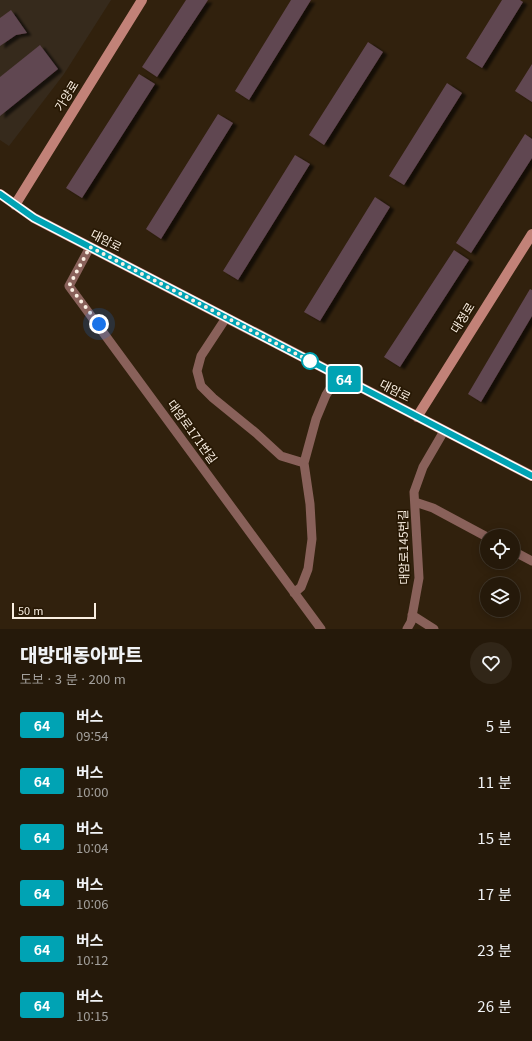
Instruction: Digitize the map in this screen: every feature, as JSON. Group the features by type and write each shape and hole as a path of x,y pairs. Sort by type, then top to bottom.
{"street":[{"name":"가양로","path":"15,205 142,0"},
{"name":"대암로","path":"0,194 34,218 532,476"},
{"name":"대정로","path":"417,416 532,234"},
{"name":"대암로171번길","path":"90,247 69,286 321,629"},
{"path":"226,318 201,356 197,371 201,386 281,456 304,463"},
{"path":"294,593 302,586 308,569 312,539 310,504 304,463 316,419 326,395 338,376"},
{"name":"대암로145번길","path":"406,629 411,622 419,578 414,492 423,467 444,430"},
{"name":"대암로145번길","path":"415,502 433,508 480,533"},
{"path":"520,555 532,561"},
{"path":"412,615 434,629"}],"shaded area":[{"path":"0,0 111,0 64,74 9,146 0,140"}],"building":[{"path":"186,0 208,0 157,77 142,67"},
{"path":"291,0 311,0 249,100 235,91"},
{"path":"502,0 520,0 523,2 482,68 466,58"},
{"path":"11,10 27,33 16,35 0,46 0,18"},
{"path":"368,42 383,52 324,145 309,135"},
{"path":"40,45 58,69 0,116 0,77"},
{"path":"532,64 532,102 515,91"},
{"path":"139,74 155,84 82,198 66,188"},
{"path":"447,83 462,93 404,185 389,176"},
{"path":"218,114 233,123 161,239 146,229"},
{"path":"525,134 532,139 532,158 471,253 456,243"},
{"path":"295,155 310,164 238,280 223,271"},
{"path":"375,197 390,207 320,321 304,312"},
{"path":"454,250 469,260 400,367 384,357"},
{"path":"530,289 532,290 532,316 481,402 468,394"}],"bus line":[{"name":"64","path":"0,194 34,218 532,476"}],"route":[{"path":"99,324 69,286 90,247 310,361"}]}
